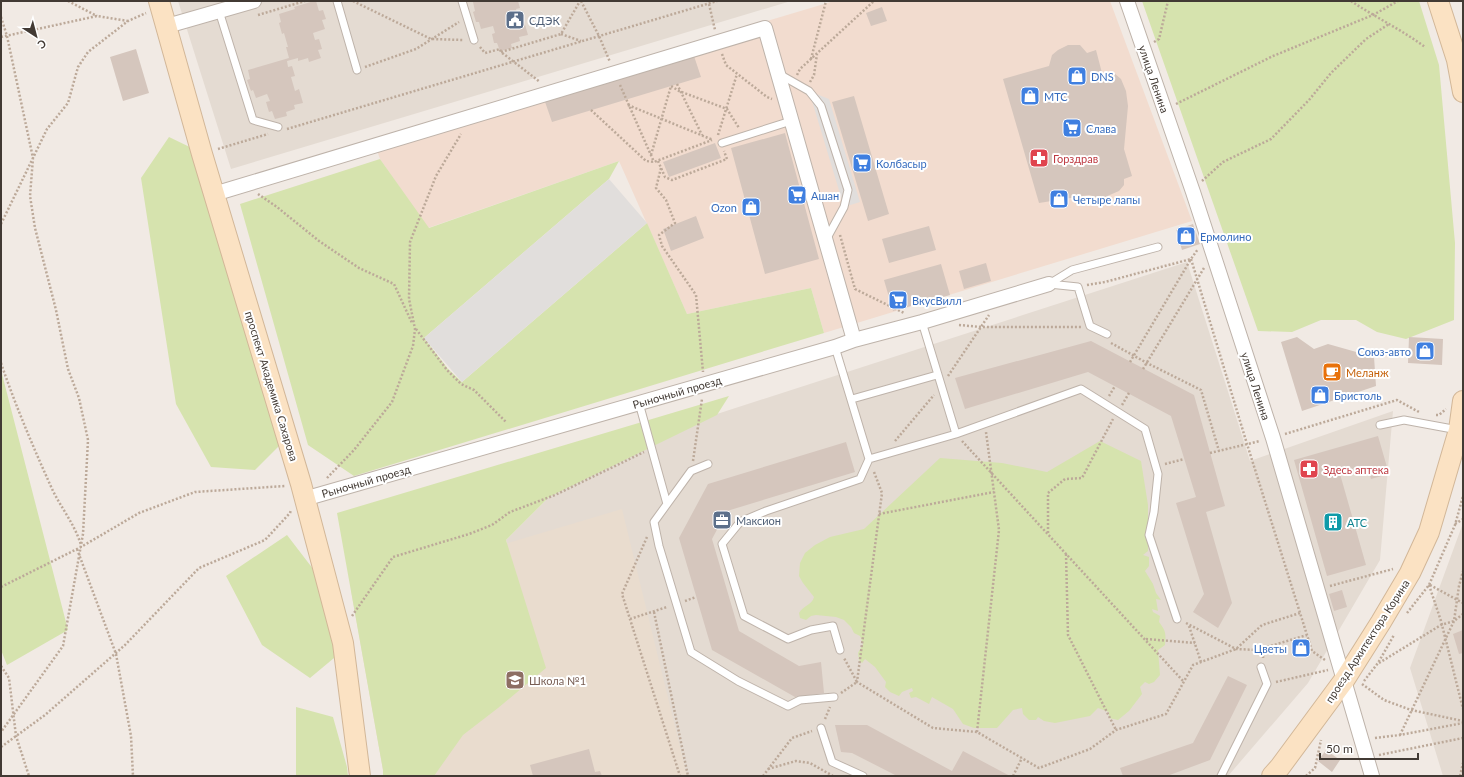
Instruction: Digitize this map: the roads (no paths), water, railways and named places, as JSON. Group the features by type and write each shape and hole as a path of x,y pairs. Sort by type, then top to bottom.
{"street":[{"name":"проспект Академика Сахарова","path":"159,1 299,496 343,643 360,776"},
{"path":"167,26 254,1"},
{"name":"улица Ленина","path":"1127,1 1207,236 1273,438 1318,590 1346,676 1372,776"},
{"path":"1438,1 1457,60 1463,92"},
{"path":"214,194 765,28 854,340"},
{"name":"Рыночный проезд","path":"299,496 639,403 1049,284"},
{"name":"проезд Архитектора Корина","path":"1272,776 1346,676 1381,622 1410,573 1429,532 1461,430 1456,403"}],"lane":[{"path":"337,1 357,70"},
{"path":"462,1 474,40"},
{"path":"219,11 253,120 278,127"},
{"path":"778,73 809,91 821,106 848,190 844,207 826,240"},
{"path":"722,143 791,121"},
{"path":"1049,284 1072,270 1158,247"},
{"path":"1049,284 1078,287 1090,326 1107,338"},
{"path":"922,322 956,434"},
{"path":"835,347 869,459 860,479 766,511 740,522 722,544 744,616 788,639 811,630 833,626 840,650"},
{"path":"852,399 937,375"},
{"path":"869,459 956,434 1081,390 1145,429 1158,474 1154,512 1149,535 1177,619"},
{"path":"639,403 667,504"},
{"path":"1380,425 1404,420 1461,430"},
{"path":"708,464 691,472 654,522 659,546 691,652 738,681 788,706 800,700 834,697"},
{"path":"1220,776 1267,684 1261,667"},
{"path":"821,728 832,762 863,776"}],"place":[{"name":"СДЭК","path":"515,20"},
{"name":"DNS","path":"1077,76"},
{"name":"МТС","path":"1030,96"},
{"name":"Слава","path":"1072,128"},
{"name":"Горздрав","path":"1039,158"},
{"name":"Колбасыр","path":"862,163"},
{"name":"Ашан","path":"797,195"},
{"name":"Четыре лапы","path":"1059,199"},
{"name":"Ozon","path":"751,207"},
{"name":"Ермолино","path":"1186,236"},
{"name":"ВкусВилл","path":"898,300"},
{"name":"Союз-авто","path":"1425,351"},
{"name":"Меланж","path":"1332,372"},
{"name":"Бристоль","path":"1320,395"},
{"name":"Здесь аптека","path":"1309,469"},
{"name":"Максион","path":"722,520"},
{"name":"АТС","path":"1333,522"},
{"name":"Цветы","path":"1301,648"},
{"name":"Школа №1","path":"515,680"}]}
